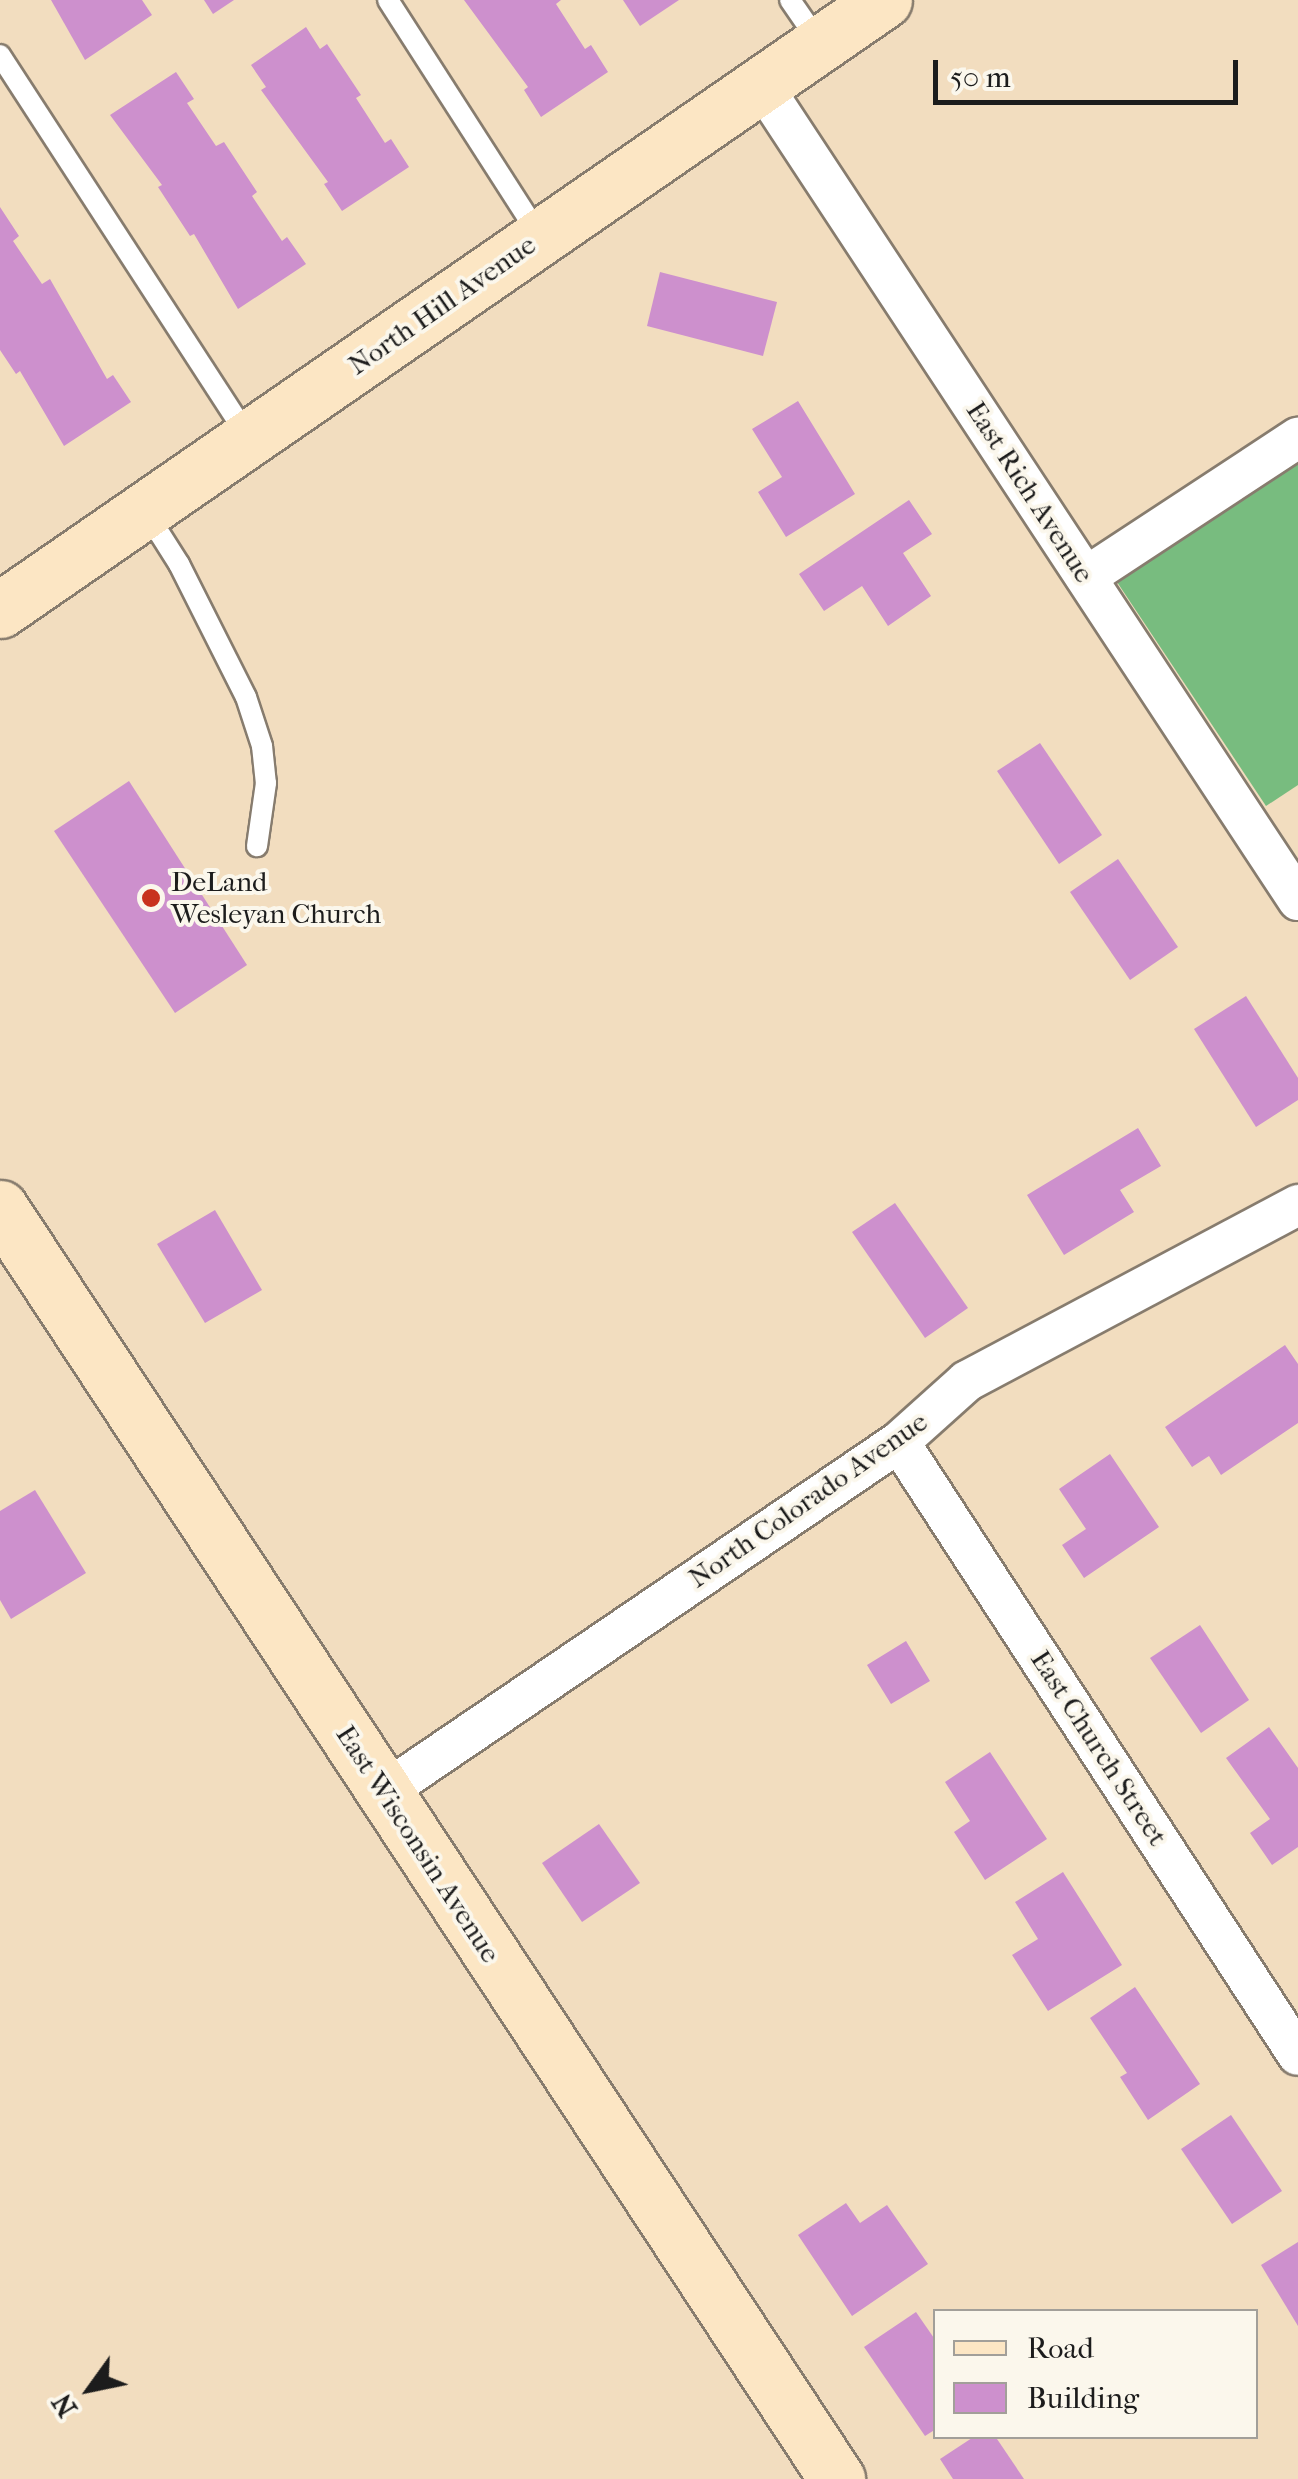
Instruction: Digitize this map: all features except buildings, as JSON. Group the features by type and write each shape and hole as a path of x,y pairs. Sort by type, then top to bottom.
{"street":[{"name":"North Hill Avenue","path":"0,610 760,84 805,22 884,0"},
{"name":"East Rich Avenue","path":"760,84 1298,900"},
{"path":"1086,577 1298,438"},
{"name":"North Colorado Avenue","path":"384,1792 899,1442 967,1382 1298,1205"},
{"name":"East Wisconsin Avenue","path":"0,1208 837,2479"},
{"name":"East Church Street","path":"899,1442 1298,2055"}],"lane":[{"path":"388,0 540,236"},
{"path":"0,54 250,439"},
{"path":"144,511 179,564 246,697 262,746 266,783 256,846"}],"green space":[{"path":"1298,463 1298,785 1266,806 1117,582"}],"place":[{"name":"DeLand Wesleyan Church","path":"151,898"}]}
